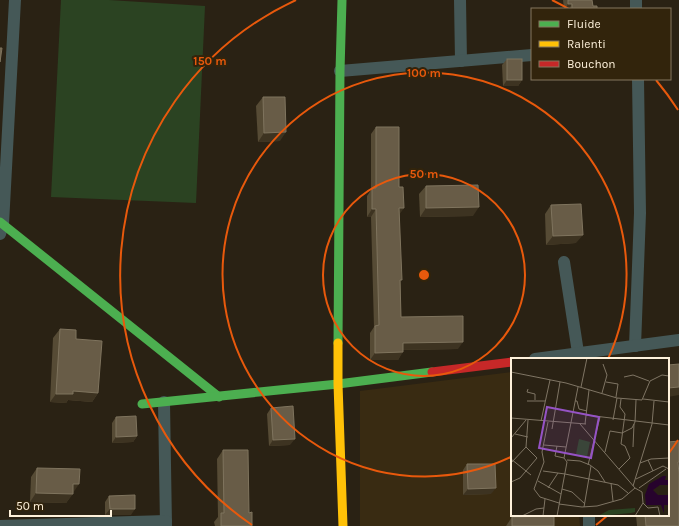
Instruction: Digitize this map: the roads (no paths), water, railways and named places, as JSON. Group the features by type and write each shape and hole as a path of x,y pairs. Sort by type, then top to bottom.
{"street":[{"path":"15,0 1,227 219,396"},
{"path":"342,0 340,71 338,384 343,526"},
{"path":"460,0 461,61"},
{"path":"340,71 531,55"},
{"path":"635,346 640,213 638,80"},
{"path":"564,262 579,356"},
{"path":"550,358 579,356 679,340"},
{"path":"142,404 338,384 511,362"},
{"path":"0,526 166,523 164,402"},
{"path":"589,516 590,526"}]}
